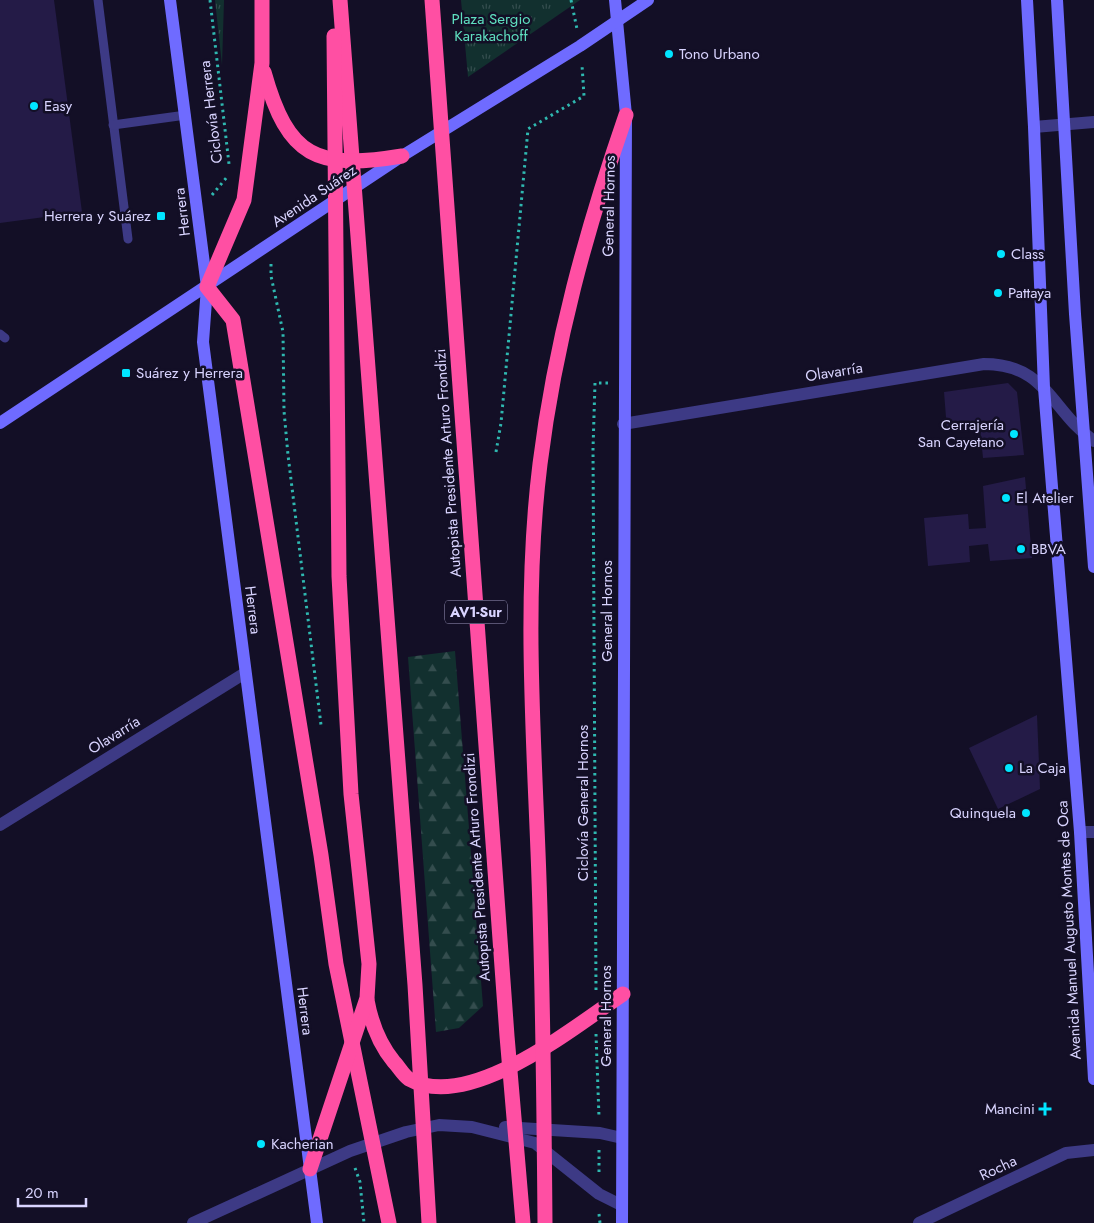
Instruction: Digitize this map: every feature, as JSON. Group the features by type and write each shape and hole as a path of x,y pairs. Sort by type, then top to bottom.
{"highway":[{"path":"262,0 262,63 244,200 207,287 233,320 321,855 344,1011 389,1223"},
{"path":"334,0 339,576 351,794 369,964 367,998 369,1013 385,1050 407,1078 424,1085 451,1087 480,1080 517,1064 622,994"},
{"path":"340,0 414,965 429,1223"},
{"name":"Autopista Presidente Arturo Frondizi","path":"432,0 505,1016 523,1223"},
{"path":"262,63 278,115 292,136 303,147 338,161 365,162 402,156"},
{"path":"545,1223 539,875 531,618 539,467 560,337 576,272 599,193 626,116"},
{"path":"310,1168 367,998"}],"street":[{"name":"Herrera","path":"170,0 199,210 207,287 203,342 317,1223"},
{"name":"General Hornos","path":"615,0 626,116 622,1223"},
{"name":"Avenida Suárez","path":"0,423 402,156 580,46 648,0"},
{"name":"Avenida Manuel Augusto Montes de Oca","path":"1027,0 1044,388 1080,832 1094,1079"},
{"path":"1056,0 1083,434 1094,567"},
{"path":"1034,127 1094,122"},
{"name":"Olavarría","path":"624,424 984,364 1015,367 1029,374 1044,388 1083,434 1094,442"},
{"name":"Olavarría","path":"0,825 245,673"},
{"path":"1080,832 1094,832"},
{"path":"193,1223 350,1151 429,1126 520,1126 600,1133 622,1138"},
{"path":"472,1127 535,1144 599,1194 621,1206"},
{"name":"Rocha","path":"919,1223 1066,1153 1094,1150"}],"lane":[{"path":"98,0 128,239"},
{"path":"113,125 186,115"}],"path":[{"name":"Ciclovía Herrera","path":"199,210 230,174 210,0"},
{"path":"496,452 501,423 528,129 584,96 580,46 573,1"},
{"name":"Ciclovía General Hornos","path":"595,383 593,459 596,1012 600,1133 600,1223"},
{"path":"350,1151 360,1182 364,1223"}],"green space":[{"path":"215,0 224,0 222,65"},
{"name":"Plaza Sergio Karakachoff","path":"461,0 580,0 468,77"},
{"path":"455,651 483,1006 459,1028 436,1032 408,657"}],"building":[{"name":"Easy","path":"0,0 54,0 82,212 0,223"},
{"path":"1008,383 1017,392 1024,455 983,458 980,428 947,430 944,392"},
{"path":"1025,477 1032,558 990,561 988,544 969,546 970,562 928,566 924,518 968,514 969,529 986,528 983,486"},
{"name":"La Caja","path":"1037,715 1040,789 998,809 969,748"}],"place":[{"name":"Tono Urbano","path":"669,54"},
{"name":"Easy","path":"34,106"},
{"name":"Herrera y Suárez","path":"161,216"},
{"name":"Class","path":"1001,254"},
{"name":"Pattaya","path":"998,293"},
{"name":"Suárez y Herrera","path":"126,373"},
{"name":"Cerrajería San Cayetano","path":"1014,434"},
{"name":"El Atelier","path":"1006,498"},
{"name":"BBVA","path":"1021,549"},
{"name":"La Caja","path":"1009,768"},
{"name":"Quinquela","path":"1026,813"},
{"name":"Mancini","path":"1045,1109"},
{"name":"Kacherian","path":"261,1144"}]}
